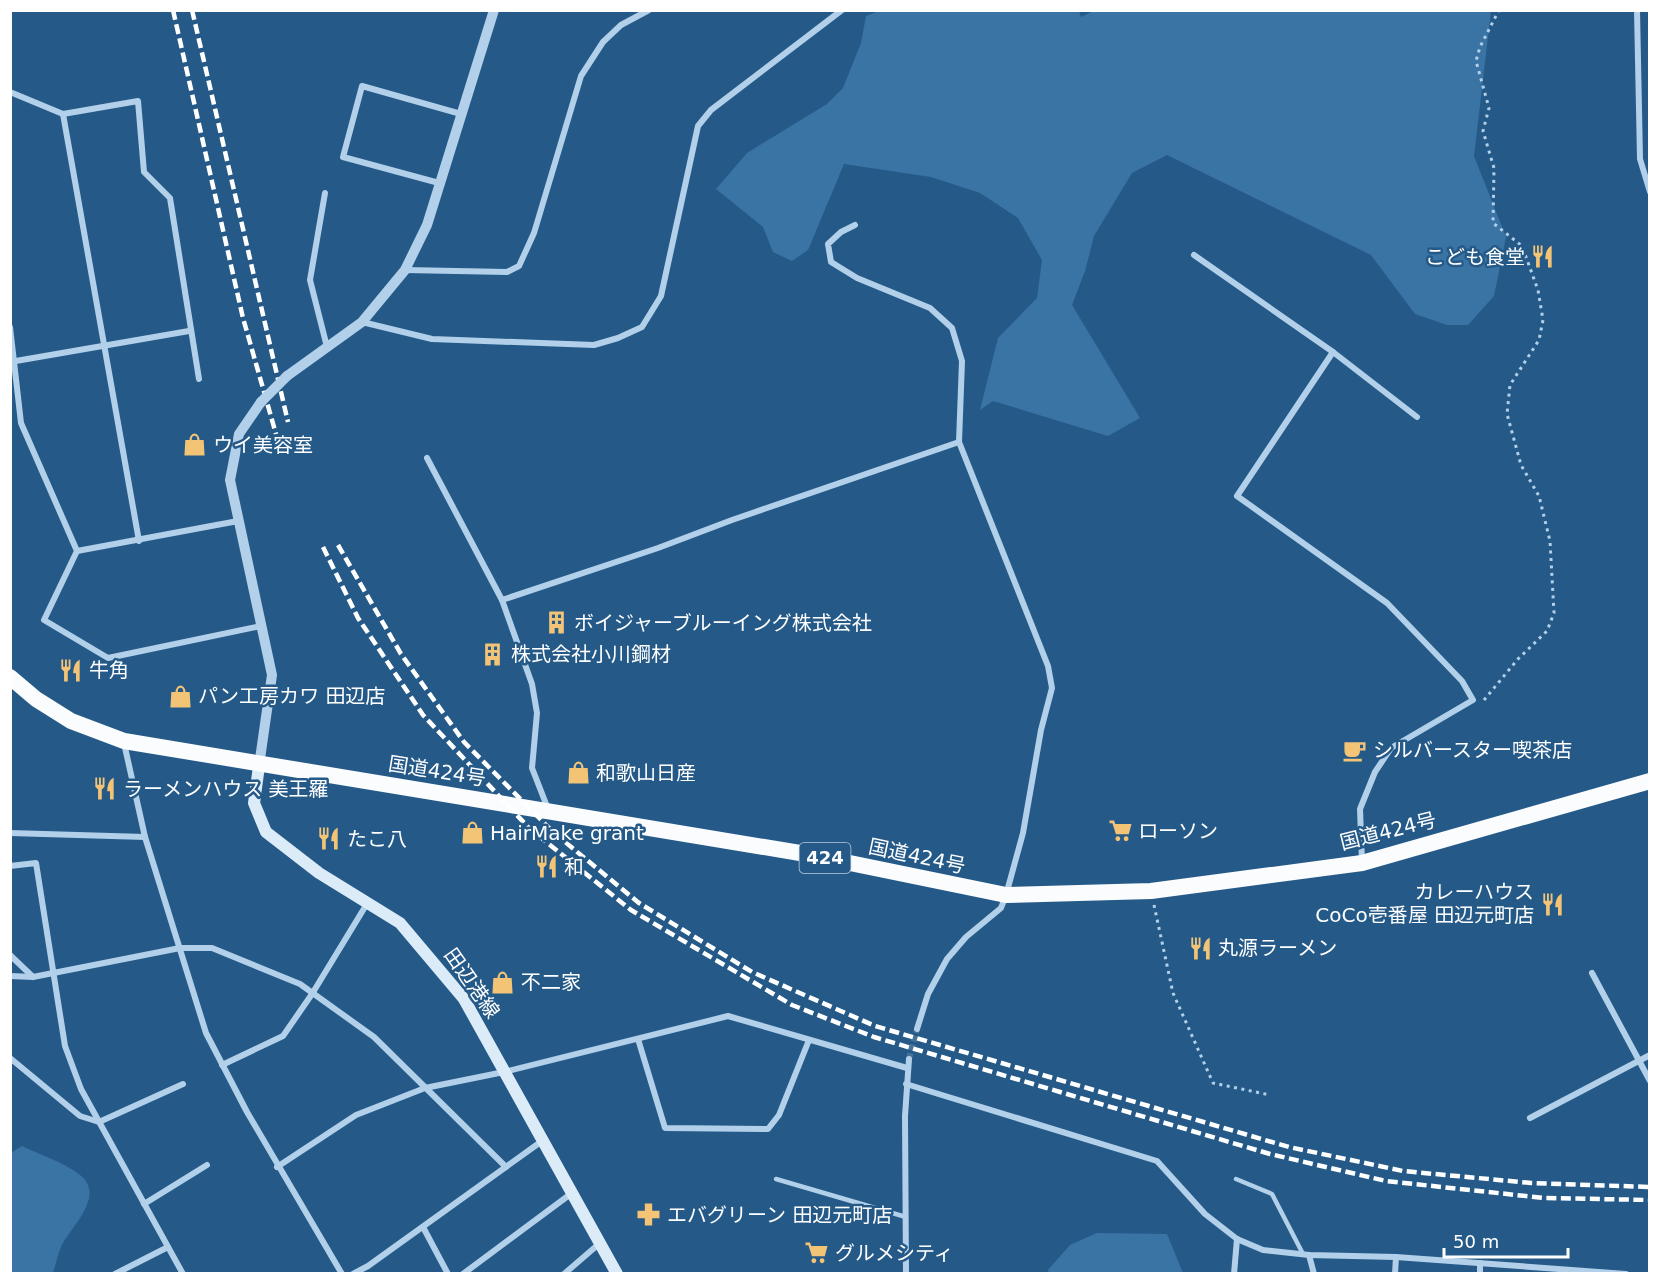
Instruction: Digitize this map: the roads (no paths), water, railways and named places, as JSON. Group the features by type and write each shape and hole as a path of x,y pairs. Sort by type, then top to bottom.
{"highway":[{"name":"国道424号","path":"10,677 36,699 71,721 124,741 259,766 548,809 806,854 1006,896 1150,891 1362,862 1650,781"}],"main road":[{"name":"田辺港線","path":"259,766 254,803 266,832 319,873 368,901 400,923 464,999 617,1274"}],"street":[{"path":"259,766 272,675 230,480 239,434 261,402 287,376 362,322 405,270 427,225 494,10"},
{"path":"405,270 507,272 519,266 534,233 581,76 603,42 621,25 650,10"},
{"path":"362,322 432,339 594,345 618,338 642,327 661,296 698,126 711,110 842,10"},
{"path":"1637,10 1640,159 1650,192"},
{"path":"440,183 343,157 362,86 461,114"},
{"path":"10,92 63,114 138,101 144,172 170,198 189,330 199,379"},
{"path":"63,114 139,541"},
{"path":"325,193 310,280 327,347"},
{"path":"855,225 840,232 828,244 831,262 857,278 930,308 952,328 962,361 959,442 1048,666 1052,688 1023,833 1006,896 1001,908 966,937 947,959 928,994 917,1029"},
{"path":"1194,255 1333,352 1417,417"},
{"path":"10,327 21,423 77,551 44,620 108,658 261,626"},
{"path":"13,361 189,330"},
{"path":"1333,352 1237,496 1387,603 1462,681 1473,700 1391,748 1375,772 1360,809 1362,862"},
{"path":"502,600 658,548 732,520 959,442"},
{"path":"427,458 502,600 532,684 537,713 532,768 548,809"},
{"path":"77,551 238,521"},
{"path":"124,741 145,837 206,1033 277,1167 342,1274"},
{"path":"10,833 145,837"},
{"path":"10,866 36,863 65,1046 81,1089 183,1274"},
{"path":"222,1065 283,1036 312,994 368,901"},
{"path":"10,976 33,977 180,948 212,948 300,984 374,1036 506,1167"},
{"path":"10,955 33,977"},
{"path":"1592,973 1650,1081"},
{"path":"277,1167 356,1115 425,1088 504,1072 728,1016 907,1068"},
{"path":"638,1039 665,1128 745,1129 768,1129 779,1115 809,1040"},
{"path":"1530,1118 1650,1055"},
{"path":"10,1058 80,1116 99,1122 183,1084"},
{"path":"906,1274 906,1084 909,1059"},
{"path":"906,1084 1157,1161 1205,1214 1237,1239 1263,1250 1306,1255 1396,1257 1626,1274"},
{"path":"353,1274 423,1227 542,1141"},
{"path":"144,1204 207,1165"},
{"path":"463,1274 572,1193"},
{"path":"423,1227 448,1274"},
{"path":"1234,1274 1237,1239"},
{"path":"564,1274 600,1243"},
{"path":"115,1274 168,1247"},
{"path":"1306,1255 1314,1274"},
{"path":"1395,1274 1396,1257"},
{"path":"605,1274 610,1261"},
{"path":"1480,1263 1480,1274"}],"lane":[{"path":"776,1179 906,1217"},
{"path":"1236,1179 1272,1194 1306,1255"}],"tunnel":[{"path":"909,1059 917,1029"}],"railway":[{"path":"173,10 243,318 276,434"},
{"path":"192,10 288,422"},
{"path":"338,545 401,654 464,742 553,832 639,903 752,972 875,1026 1289,1147 1403,1171 1531,1183 1650,1187"},
{"path":"323,547 358,618 423,715 529,828 631,910 792,1005 874,1037 1270,1154 1386,1181 1544,1198 1650,1200"}],"place":[{"name":"こども食堂","path":"1543,257"},
{"name":"ウイ美容室","path":"195,445"},
{"name":"ボイジャーブルーイング株式会社","path":"556,623"},
{"name":"株式会社小川鋼材","path":"493,654"},
{"name":"牛角","path":"71,670"},
{"name":"パン工房カワ 田辺店","path":"180,696"},
{"name":"シルバースター喫茶店","path":"1355,750"},
{"name":"和歌山日産","path":"578,773"},
{"name":"ラーメンハウス 美王羅","path":"105,789"},
{"name":"ローソン","path":"1120,831"},
{"name":"HairMake grant","path":"472,833"},
{"name":"たこ八","path":"329,839"},
{"name":"和","path":"546,867"},
{"name":"カレーハウス CoCo壱番屋 田辺元町店","path":"1552,904"},
{"name":"丸源ラーメン","path":"1200,948"},
{"name":"不二家","path":"503,982"},
{"name":"エバグリーン 田辺元町店","path":"649,1215"},
{"name":"グルメシティ","path":"817,1253"}]}
